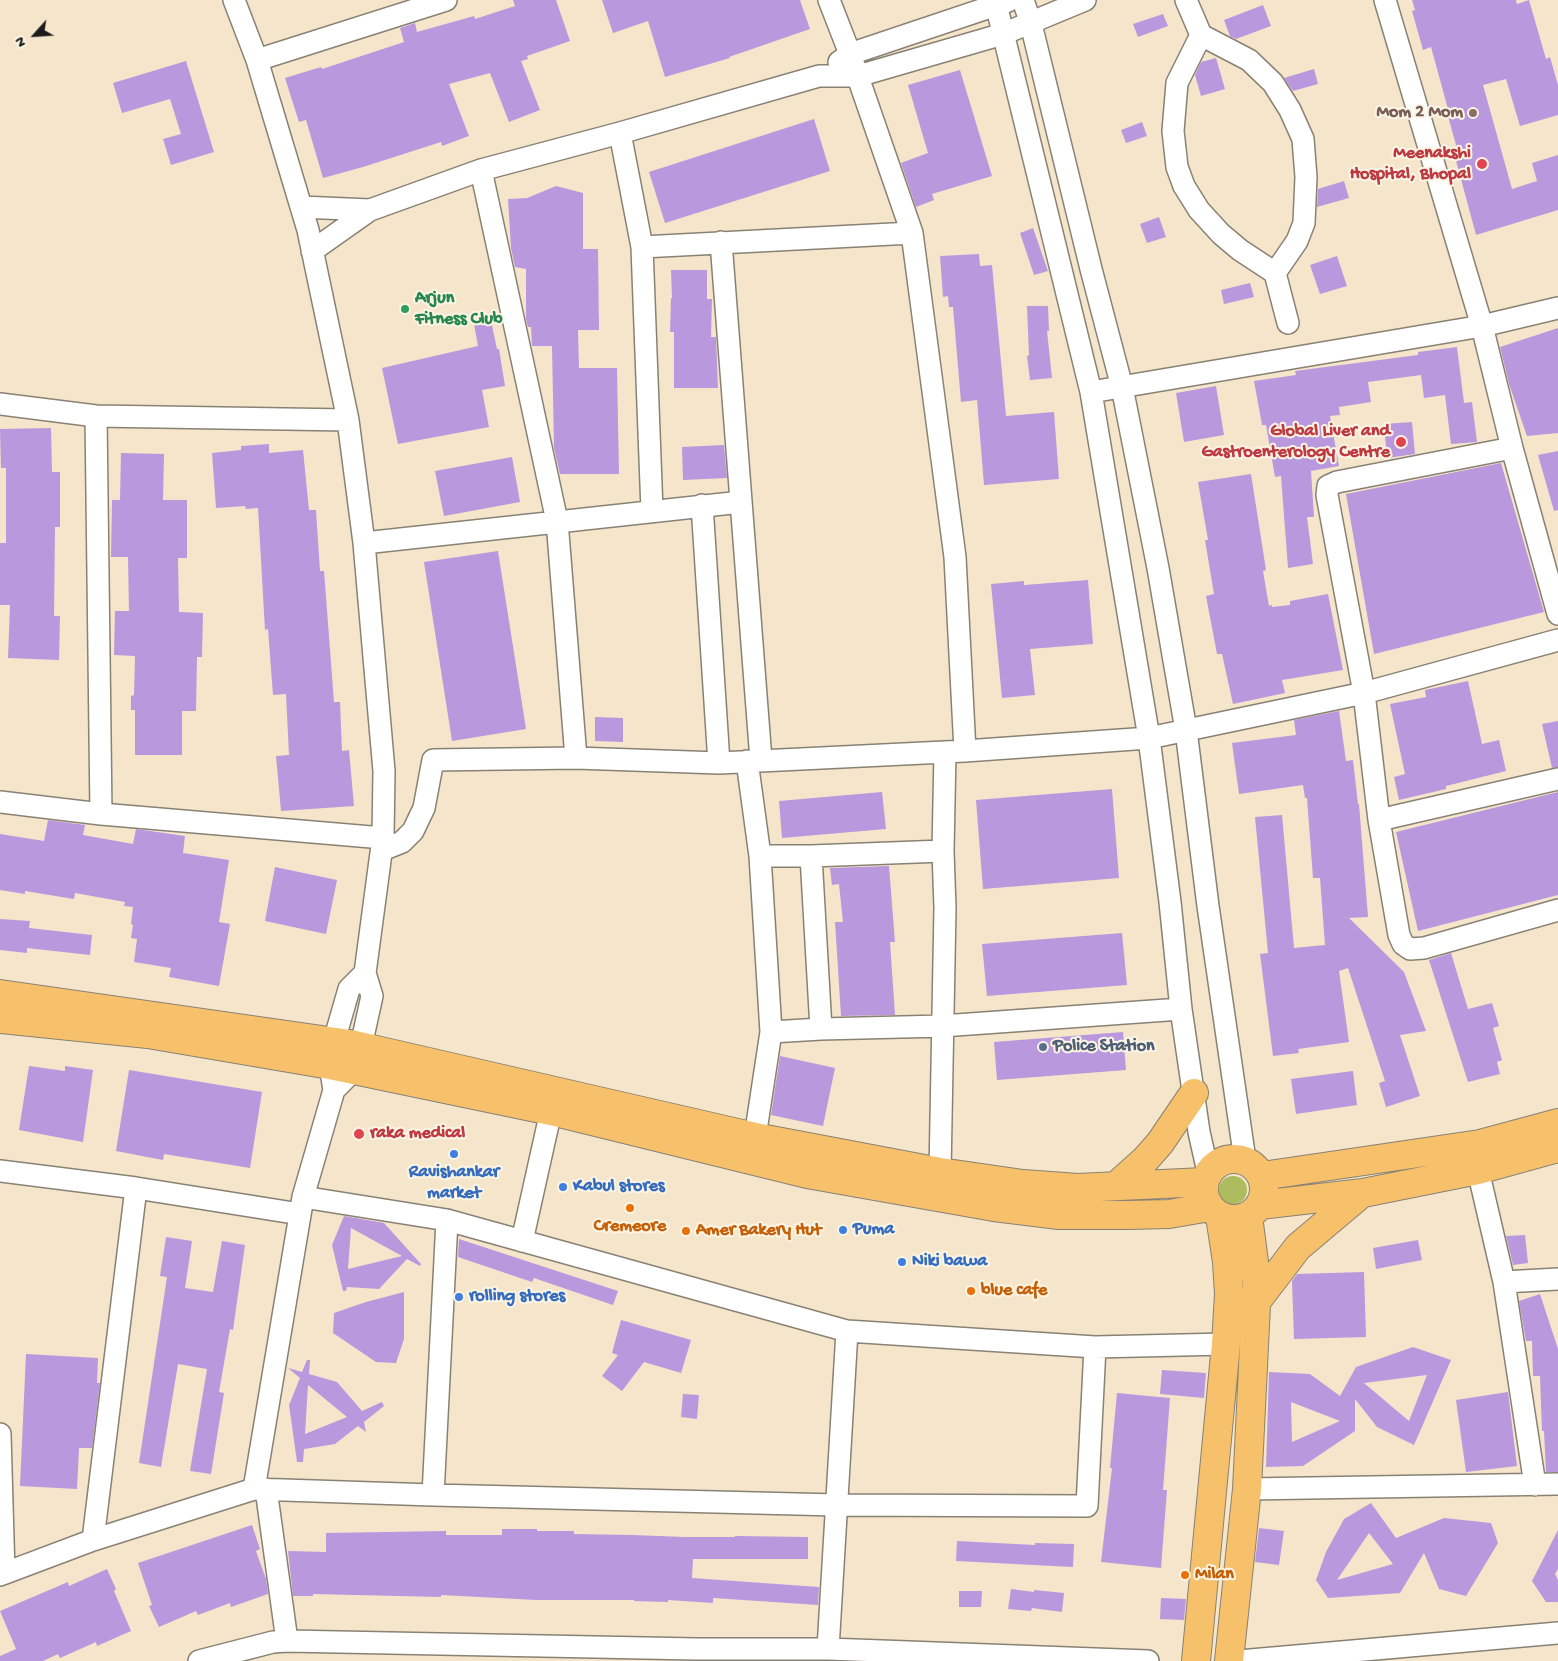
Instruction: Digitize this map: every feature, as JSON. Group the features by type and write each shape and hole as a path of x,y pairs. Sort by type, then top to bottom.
{"main road":[{"path":"0,994 343,1062 940,1172 1023,1184 1078,1188 1116,1186 1211,1194 1234,1220 1254,1210 1360,1194 1478,1170 1558,1148"},
{"path":"0,1019 148,1034 343,1062 807,1174 994,1207 1059,1215 1169,1214 1211,1194"},
{"path":"1116,1186 1145,1160 1160,1143 1194,1093"},
{"path":"1196,1661 1229,1294 1227,1262 1211,1194 1218,1162 1231,1158 1253,1168 1480,1144 1558,1123"},
{"path":"1229,1661 1247,1490 1257,1285 1254,1210 1264,1197 1264,1187 1253,1168"},
{"path":"1256,1302 1298,1247 1360,1194"}],"street":[{"path":"234,0 257,60 301,207 348,420 364,543 384,771 383,844 365,973 349,989 343,1062 302,1205 260,1489 278,1648"},
{"path":"257,60 416,4 446,0"},
{"path":"829,0 858,76 912,233 955,557 955,752 943,851 945,908 940,1172"},
{"path":"1023,0 1031,24 1090,269 1122,387 1158,568 1186,730 1208,906 1253,1168"},
{"path":"312,251 370,210 481,170 620,133 819,76 858,76 1003,34 1085,0"},
{"path":"1186,0 1201,35 1249,60 1273,83 1290,110 1303,139 1306,177 1304,224 1297,241 1275,273"},
{"path":"1385,0 1482,326 1512,448 1558,614"},
{"path":"819,76 850,54 1001,2 1003,34 1090,392 1149,738 1170,902 1181,1009 1211,1194"},
{"path":"1201,35 1177,82 1173,131 1177,167 1184,186 1199,210 1221,234 1240,250 1275,273 1288,323"},
{"path":"620,133 642,247 652,511"},
{"path":"481,170 557,521 576,758"},
{"path":"301,207 370,210"},
{"path":"642,247 912,233"},
{"path":"721,242 741,502 754,761 771,1032 755,1137"},
{"path":"1090,392 1482,326 1558,308"},
{"path":"0,404 96,416 348,420"},
{"path":"96,416 101,814"},
{"path":"1512,448 1337,482 1328,486 1328,495 1364,693 1379,820 1398,935 1403,944 1410,949 1424,948 1558,910"},
{"path":"364,543 741,502"},
{"path":"702,506 719,762"},
{"path":"0,802 383,844 402,842 413,831 424,808 433,760 576,758 719,762 754,761 955,752 1149,738 1364,693 1558,640"},
{"path":"1379,820 1558,779"},
{"path":"760,856 943,851"},
{"path":"811,856 821,1029"},
{"path":"771,1032 942,1026 1181,1009"},
{"path":"522,1241 551,1111"},
{"path":"1478,1170 1504,1282 1535,1484"},
{"path":"0,1171 136,1188 447,1220 847,1331 1095,1347 1226,1344"},
{"path":"93,1540 136,1188"},
{"path":"433,1495 447,1220"},
{"path":"1504,1282 1558,1279"},
{"path":"828,1649 847,1331"},
{"path":"0,1434 2,1574 93,1540 260,1489 433,1495 837,1504 1087,1506 1095,1347"},
{"path":"1247,1490 1558,1484"},
{"path":"1240,1661 1427,1653 1558,1633"},
{"path":"199,1661 278,1648 331,1652 696,1655 828,1649 941,1657 1148,1661"}],"green space":[{"path":"1233,1176 1243,1180 1247,1190 1243,1200 1233,1204 1223,1200 1219,1190 1223,1180"}],"building":[{"path":"513,0 556,0 570,41 527,56 528,59 521,61 540,110 509,122 490,73 449,84 469,136 442,146 441,142 323,178 306,120 299,122 285,78 321,67 322,69 404,42 400,28 415,23 417,32 474,16 475,19 515,6"},
{"path":"602,0 800,0 810,29 730,58 665,77 648,21 613,33"},
{"path":"1412,0 1516,0 1517,4 1529,0 1546,59 1550,57 1558,85 1558,115 1520,126 1506,79 1483,85 1512,189 1537,181 1532,163 1558,155 1558,210 1476,235 1454,153 1458,152 1446,109 1448,109 1431,47 1423,50 1412,11 1415,10"},
{"path":"1263,5 1271,26 1236,39 1230,36 1224,20"},
{"path":"1163,14 1168,26 1138,37 1133,24"},
{"path":"1216,58 1225,89 1201,96 1195,75 1201,62"},
{"path":"186,61 214,152 171,165 163,139 181,134 170,99 122,113 113,83"},
{"path":"1314,69 1318,84 1293,91 1284,78"},
{"path":"960,70 992,176 932,194 934,200 916,207 901,163 928,153 908,85"},
{"path":"814,119 830,171 665,223 649,172"},
{"path":"1142,122 1147,136 1126,143 1121,130"},
{"path":"1344,181 1349,198 1317,207 1318,189"},
{"path":"556,186 583,193 583,249 598,249 599,330 578,330 579,368 617,368 619,474 560,474 554,448 552,346 532,346 531,327 528,327 526,319 526,269 515,267 511,248 508,199 527,198"},
{"path":"1159,217 1166,237 1147,243 1140,224"},
{"path":"1033,228 1048,271 1034,275 1020,233"},
{"path":"979,254 980,266 992,265 1006,416 1054,412 1059,479 984,485 977,400 961,402 953,307 949,307 948,296 943,297 940,256"},
{"path":"1337,256 1347,286 1320,294 1310,265"},
{"path":"671,270 707,270 707,299 712,299 711,337 716,337 718,388 674,388 674,332 670,332"},
{"path":"1250,283 1254,297 1224,304 1221,290"},
{"path":"1027,306 1048,306 1049,331 1047,331 1052,378 1030,380 1027,356 1029,355"},
{"path":"491,321 497,349 499,349 505,386 482,390 489,427 398,444 382,368 478,346 474,324"},
{"path":"1558,328 1558,433 1527,436 1509,384 1500,347"},
{"path":"1457,347 1464,403 1472,402 1477,442 1451,444 1445,395 1424,398 1421,375 1368,382 1371,402 1339,407 1340,415 1330,416 1339,466 1311,471 1314,517 1307,517 1313,564 1288,568 1281,476 1275,477 1266,425 1262,425 1254,381 1296,375 1295,371 1418,355 1418,352"},
{"path":"1216,386 1224,435 1184,442 1176,393"},
{"path":"1412,422 1415,454 1387,458 1384,424"},
{"path":"51,428 52,472 60,472 60,527 55,527 54,616 60,616 59,660 8,658 10,605 0,605 0,543 6,543 6,468 1,468 0,429"},
{"path":"269,444 269,453 303,450 309,510 316,510 320,571 324,571 334,702 340,702 342,751 349,750 354,806 281,811 276,756 289,755 286,694 273,695 268,629 265,630 258,508 246,509 245,506 216,508 212,453 241,450 241,446"},
{"path":"724,445 727,478 683,480 682,447"},
{"path":"1558,451 1558,510 1554,511 1538,455"},
{"path":"121,453 164,454 163,500 187,500 187,558 178,558 179,612 203,613 202,657 197,657 196,711 182,711 182,755 135,755 135,710 131,710 131,696 134,695 135,656 114,655 115,611 129,611 128,557 111,557 112,500 120,500"},
{"path":"512,457 520,502 444,516 435,471"},
{"path":"1501,463 1544,612 1374,654 1346,494"},
{"path":"1251,474 1266,570 1263,571 1269,606 1290,605 1290,601 1328,594 1343,670 1282,680 1285,693 1233,704 1222,654 1217,654 1206,596 1214,594 1205,540 1208,540 1198,482"},
{"path":"498,551 526,729 452,741 424,562"},
{"path":"1088,580 1093,644 1030,649 1035,695 1002,698 991,584 1024,581 1024,585"},
{"path":"1468,681 1482,744 1499,740 1506,771 1446,786 1446,789 1399,800 1394,777 1405,774 1390,704 1426,697 1425,690"},
{"path":"1339,711 1346,761 1353,760 1359,804 1368,917 1349,918 1404,972 1426,1031 1400,1035 1420,1096 1386,1107 1379,1083 1385,1081 1348,968 1339,971 1349,1042 1298,1049 1299,1053 1273,1056 1260,954 1268,953 1255,817 1282,815 1294,948 1325,945 1320,878 1313,878 1307,798 1305,798 1303,785 1239,794 1232,743 1296,735 1294,720"},
{"path":"595,717 623,718 623,742 595,741"},
{"path":"1558,721 1558,767 1552,768 1542,724"},
{"path":"1112,789 1119,878 983,889 976,800"},
{"path":"882,792 886,829 782,838 779,801"},
{"path":"1558,792 1558,895 1418,931 1396,832"},
{"path":"48,820 85,825 83,835 133,844 136,829 185,836 183,853 229,860 219,922 230,924 219,986 169,977 171,968 134,962 137,939 131,938 133,907 124,906 125,902 75,893 74,899 25,891 25,894 0,890 0,834 44,841"},
{"path":"889,866 895,942 890,942 895,1015 841,1016 835,922 843,922 839,884 832,885 830,868"},
{"path":"275,867 337,880 326,934 265,921"},
{"path":"0,919 30,921 29,928 92,935 90,955 27,948 27,953 0,950"},
{"path":"1122,933 1127,985 987,996 982,944"},
{"path":"1451,953 1468,1009 1492,1003 1499,1026 1493,1028 1502,1060 1497,1062 1500,1074 1468,1082 1429,960"},
{"path":"1123,1032 1126,1070 997,1080 994,1042"},
{"path":"780,1056 835,1068 823,1126 771,1115"},
{"path":"29,1066 65,1071 65,1066 93,1070 83,1142 19,1130"},
{"path":"129,1070 262,1092 250,1168 164,1154 163,1160 116,1151"},
{"path":"1353,1071 1357,1105 1296,1114 1291,1079"},
{"path":"344,1216 384,1223 421,1264 420,1266 407,1259 379,1289 347,1287 346,1291 343,1291 332,1245","holes":["351,1228 402,1256 348,1269"]},
{"path":"1525,1235 1528,1263 1513,1265 1506,1236"},
{"path":"166,1237 192,1241 185,1288 213,1292 222,1241 245,1245 233,1330 230,1329 219,1392 224,1393 211,1474 190,1471 207,1369 178,1364 161,1467 139,1463 167,1277 160,1276"},
{"path":"459,1239 618,1291 613,1305 534,1278 532,1282 458,1257"},
{"path":"1418,1240 1422,1260 1376,1269 1373,1248"},
{"path":"1364,1272 1366,1337 1294,1339 1292,1281 1297,1274"},
{"path":"404,1292 404,1339 396,1363 376,1362 333,1333 334,1313"},
{"path":"1540,1294 1558,1349 1558,1472 1546,1472 1540,1376 1533,1376 1532,1341 1526,1341 1519,1301"},
{"path":"621,1320 691,1340 681,1373 644,1362 622,1391 602,1376 618,1355 612,1353"},
{"path":"1413,1347 1451,1360 1414,1445 1377,1427 1355,1399 1355,1431 1303,1466 1266,1467 1269,1372 1310,1374 1340,1396 1356,1367","holes":["1427,1375 1409,1421 1364,1383","1291,1402 1340,1421 1292,1442"]},
{"path":"26,1354 98,1358 97,1383 100,1383 92,1448 79,1448 77,1489 20,1486"},
{"path":"307,1360 310,1360 309,1374 337,1382 362,1411 382,1402 384,1406 364,1422 366,1432 358,1426 335,1444 304,1449 303,1462 297,1462 289,1405 300,1378 288,1368 302,1372","holes":["308,1385 347,1417 305,1434"]},
{"path":"1162,1370 1206,1373 1204,1398 1160,1394"},
{"path":"1508,1392 1517,1466 1466,1472 1456,1400"},
{"path":"1117,1393 1170,1398 1163,1490 1167,1490 1161,1568 1101,1562 1112,1468 1110,1468"},
{"path":"683,1394 699,1395 697,1419 681,1417"},
{"path":"1371,1503 1396,1538 1444,1518 1491,1523 1498,1543 1466,1596 1439,1589 1424,1553 1400,1593 1328,1598 1316,1580 1326,1552 1344,1519","holes":["1369,1533 1393,1564 1337,1580"]},
{"path":"252,1525 260,1549 256,1551 266,1579 268,1594 231,1607 230,1603 198,1615 196,1611 159,1627 149,1606 152,1605 138,1563"},
{"path":"1259,1528 1284,1531 1279,1565 1255,1562"},
{"path":"502,1529 574,1531 574,1534 685,1537 808,1537 808,1559 693,1559 692,1578 819,1587 818,1605 713,1598 713,1603 668,1600 668,1602 536,1600 441,1595 441,1597 313,1594 313,1596 293,1596 288,1551 326,1552 326,1533 446,1531 446,1535 502,1535"},
{"path":"1558,1530 1558,1569 1555,1574 1558,1580 1558,1602 1546,1602 1532,1581"},
{"path":"957,1541 1035,1545 1035,1543 1074,1544 1073,1567 956,1561"},
{"path":"107,1569 131,1631 97,1646 96,1642 60,1658 58,1654 43,1661 0,1661 0,1656 16,1649 0,1611 68,1582 69,1586"},
{"path":"1011,1589 1064,1593 1062,1612 1032,1608 1031,1611 1008,1609"},
{"path":"959,1591 982,1591 981,1607 959,1607"},
{"path":"1161,1598 1186,1599 1184,1620 1160,1619"}],"place":[{"name":"Mom 2 Mom","path":"1473,113"},
{"name":"Meenakshi Hospital, Bhopal","path":"1482,164"},
{"name":"Arjun Fitness Club","path":"405,309"},
{"name":"Global Liver and Gastroenterology Centre","path":"1401,442"},
{"name":"Police Station","path":"1043,1047"},
{"name":"raka medical","path":"359,1134"},
{"name":"Ravishankar market","path":"454,1154"},
{"name":"Kabul stores","path":"563,1187"},
{"name":"Cremeore","path":"630,1208"},
{"name":"Puma","path":"843,1230"},
{"name":"Amer Bakery Hut","path":"686,1231"},
{"name":"Niki bawa","path":"902,1262"},
{"name":"blue cafe","path":"971,1291"},
{"name":"rolling stores","path":"459,1297"},
{"name":"Milan","path":"1185,1575"}]}
